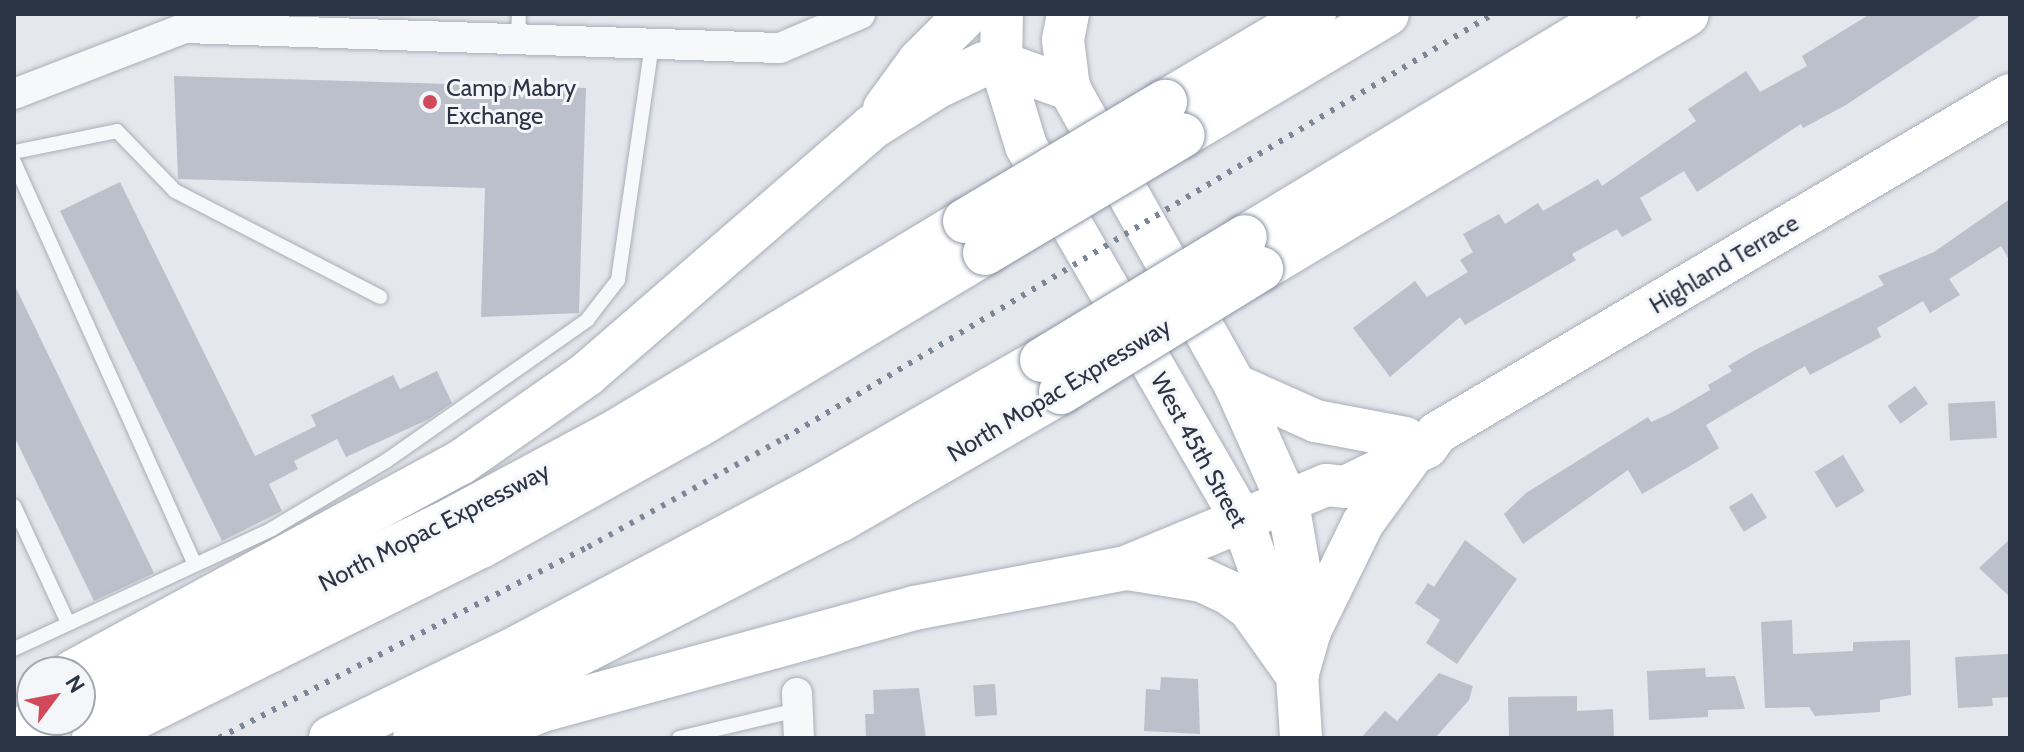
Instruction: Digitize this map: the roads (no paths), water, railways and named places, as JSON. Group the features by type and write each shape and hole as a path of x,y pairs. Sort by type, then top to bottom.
{"highway":[{"path":"872,127 920,61 967,14"},
{"name":"North Mopac Expressway","path":"96,694 442,525 975,237 1174,118 1314,14"},
{"path":"1174,118 1387,14"},
{"path":"1253,253 1614,14"},
{"name":"North Mopac Expressway","path":"415,738 840,520 1051,376 1253,253 1687,14"},
{"path":"96,660 460,463 587,374 872,127 963,73 1001,64 1069,88"},
{"path":"94,738 481,546 697,426 975,237"},
{"path":"331,738 517,648 803,497 1051,376"},
{"path":"475,738 558,706 899,612 1126,568 1242,520"},
{"path":"1126,568 1202,580 1228,592 1250,608 1297,674"}],"main road":[{"name":"West 45th Street","path":"1002,14 1001,64 1010,104 1048,188 1242,520 1297,674 1301,738"},
{"name":"West 45th Street","path":"1068,14 1063,40 1069,88 1235,385 1288,503 1310,631 1297,674"},
{"name":"Highland Terrace","path":"1242,520 1326,485 1336,470 1419,441 2010,95"},
{"path":"1235,385 1316,421 1419,441 1363,523 1310,631"}],"street":[{"path":"14,94 185,28 363,24 518,26 652,43 780,48 860,14"}],"lane":[{"path":"14,649 272,529 386,461 587,320 618,280 652,43"},
{"path":"14,152 117,131 175,191 380,297"},
{"path":"14,162 195,564"},
{"path":"14,506 68,623"},
{"path":"679,738 798,714"}],"railway":[{"path":"219,738 588,547 785,438 1493,14"}],"place":[{"name":"Camp Mabry Exchange","path":"430,102"}]}
